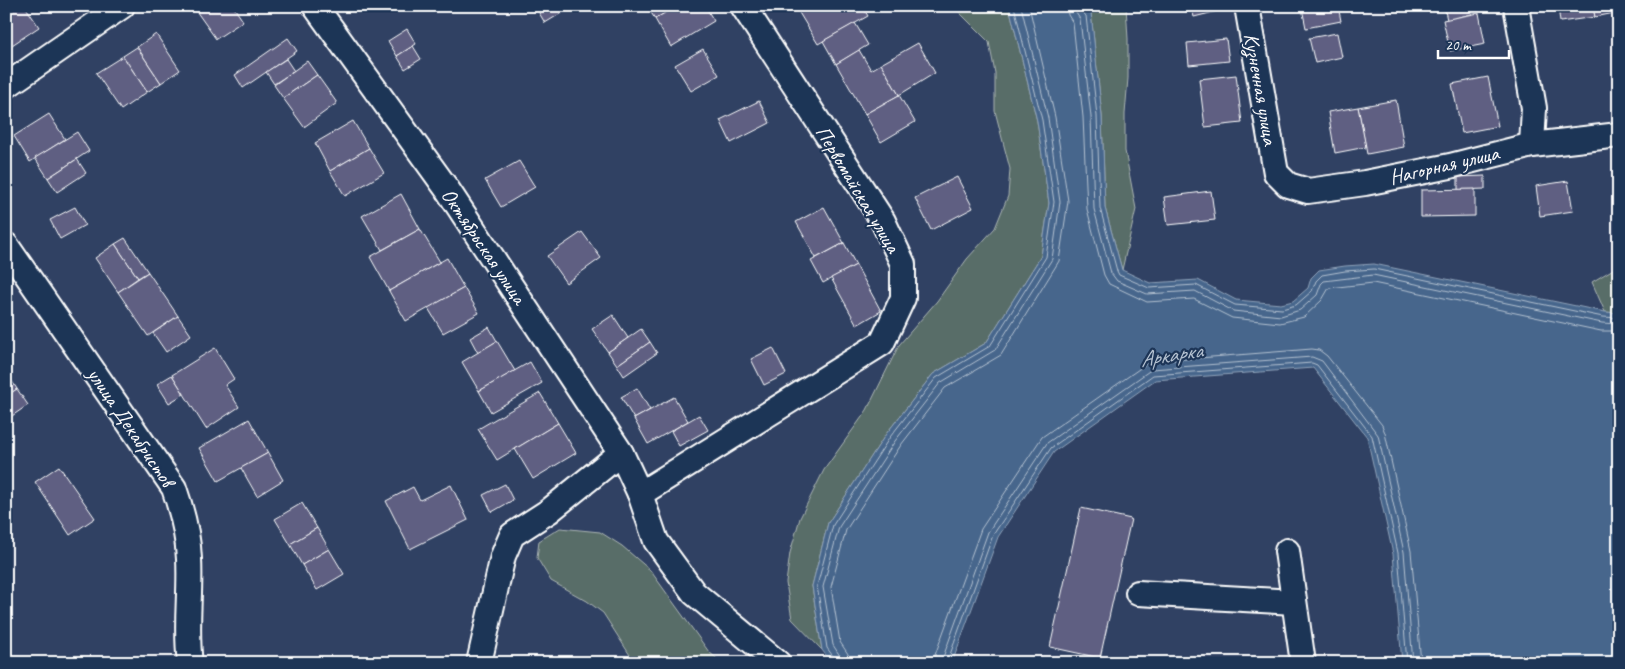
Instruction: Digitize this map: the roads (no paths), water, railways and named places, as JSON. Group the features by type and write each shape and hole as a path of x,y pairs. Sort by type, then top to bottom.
{"street":[{"path":"6,86 122,6"},
{"name":"Октябрьская улица","path":"315,6 447,189 621,453 640,494 656,541 694,594 778,663"},
{"name":"Первомайская улица","path":"640,494 882,343 903,298 903,264 883,221 743,6"},
{"name":"Кузнечная улица","path":"1247,6 1276,172"},
{"path":"1516,6 1534,108 1532,145"},
{"name":"Нагорная улица","path":"1276,172 1288,185 1308,191 1365,183 1450,166 1532,145 1619,135"},
{"name":"улица Декабристов","path":"6,245 174,488 184,519 189,559 187,647 190,663"},
{"path":"479,663 503,556 512,535 549,511 621,453"},
{"path":"1287,551 1303,663"},
{"path":"1138,593 1294,602"}],"water":[{"name":"Аркарка","path":"1007,6 1084,6 1091,13 1102,116 1105,208 1122,270 1150,283 1198,280 1236,300 1281,304 1293,301 1308,288 1311,278 1319,270 1374,264 1605,312 1619,313 1619,663 1402,663 1393,554 1367,437 1313,368 1155,380 1054,452 998,537 952,663 832,663 822,650 812,586 828,523 886,434 933,374 986,343 1041,256 1049,203 1037,121 1010,10"}]}
